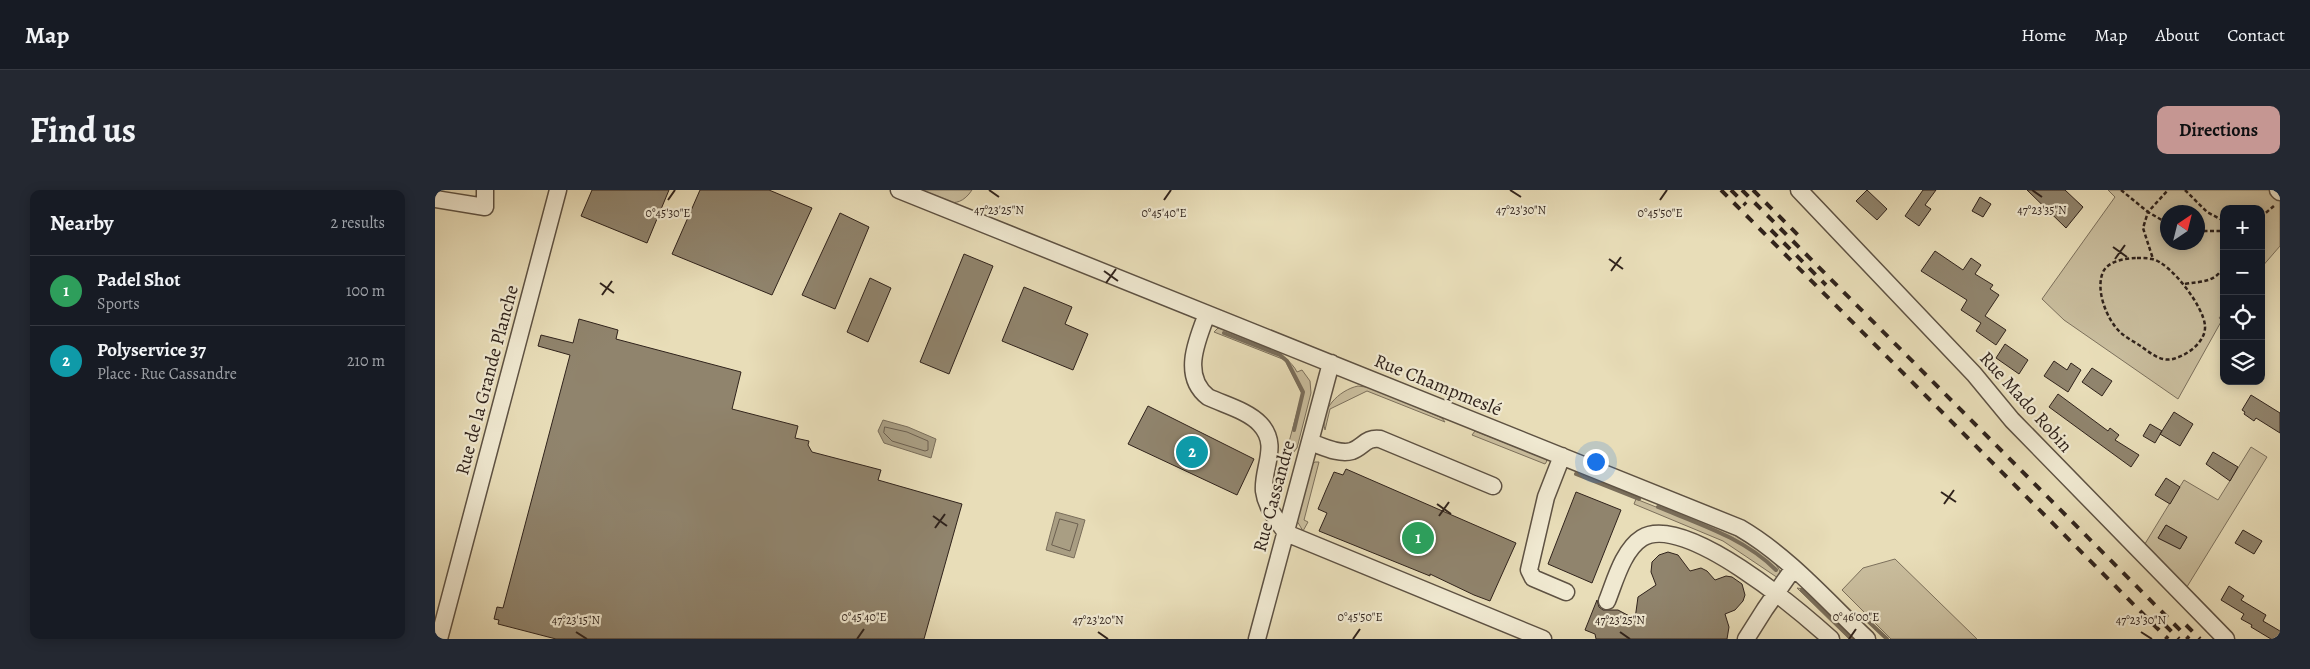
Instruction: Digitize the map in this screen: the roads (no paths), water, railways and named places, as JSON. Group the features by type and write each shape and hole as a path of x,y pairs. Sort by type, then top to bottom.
{"street":[{"path":"435,199 485,207 485,190"},
{"name":"Rue de la Grande Planche","path":"439,639 558,190"},
{"name":"Rue Champmeslé","path":"899,190 1739,528 1768,547 1867,639"},
{"name":"Rue Mado Robin","path":"1799,190 1926,322 2019,427 2226,639"},
{"path":"1207,314 1193,355 1197,382 1203,393 1208,397 1251,416 1265,431 1271,451 1264,492 1271,511 1286,533 1543,639"},
{"name":"Rue Cassandre","path":"1257,639 1331,363"},
{"path":"1310,442 1331,450 1350,451 1371,438 1380,439 1493,486"},
{"path":"1562,456 1546,497 1529,570 1533,578 1566,592"},
{"path":"1607,600 1633,546 1640,539 1655,534 1678,536 1707,548 1737,565 1775,593 1831,639"},
{"path":"1747,639 1775,593 1793,569"}],"water":[{"path":"883,420 908,427 936,439 931,458 884,443 878,431"},
{"path":"1056,512 1085,520 1074,558 1046,550"}],"waterway":[{"path":"1224,333 1280,355 1287,361 1303,392 1294,430"},
{"path":"1576,474 1639,499"},
{"path":"1658,507 1735,540 1750,549 1776,570"},
{"path":"1802,590 1852,639"},
{"path":"1868,621 1887,639"}],"railway":[{"path":"1721,190 2168,639"},
{"path":"1731,190 1746,205"},
{"path":"1742,190 2189,639"},
{"path":"1753,190 1798,235"},
{"path":"1771,230 1826,285"},
{"path":"2165,625 2179,639"},
{"path":"2186,625 2200,639"}],"place":[{"name":"Polyservice 37","path":"1192,452"},
{"name":"Padel Shot","path":"1418,538"}]}
